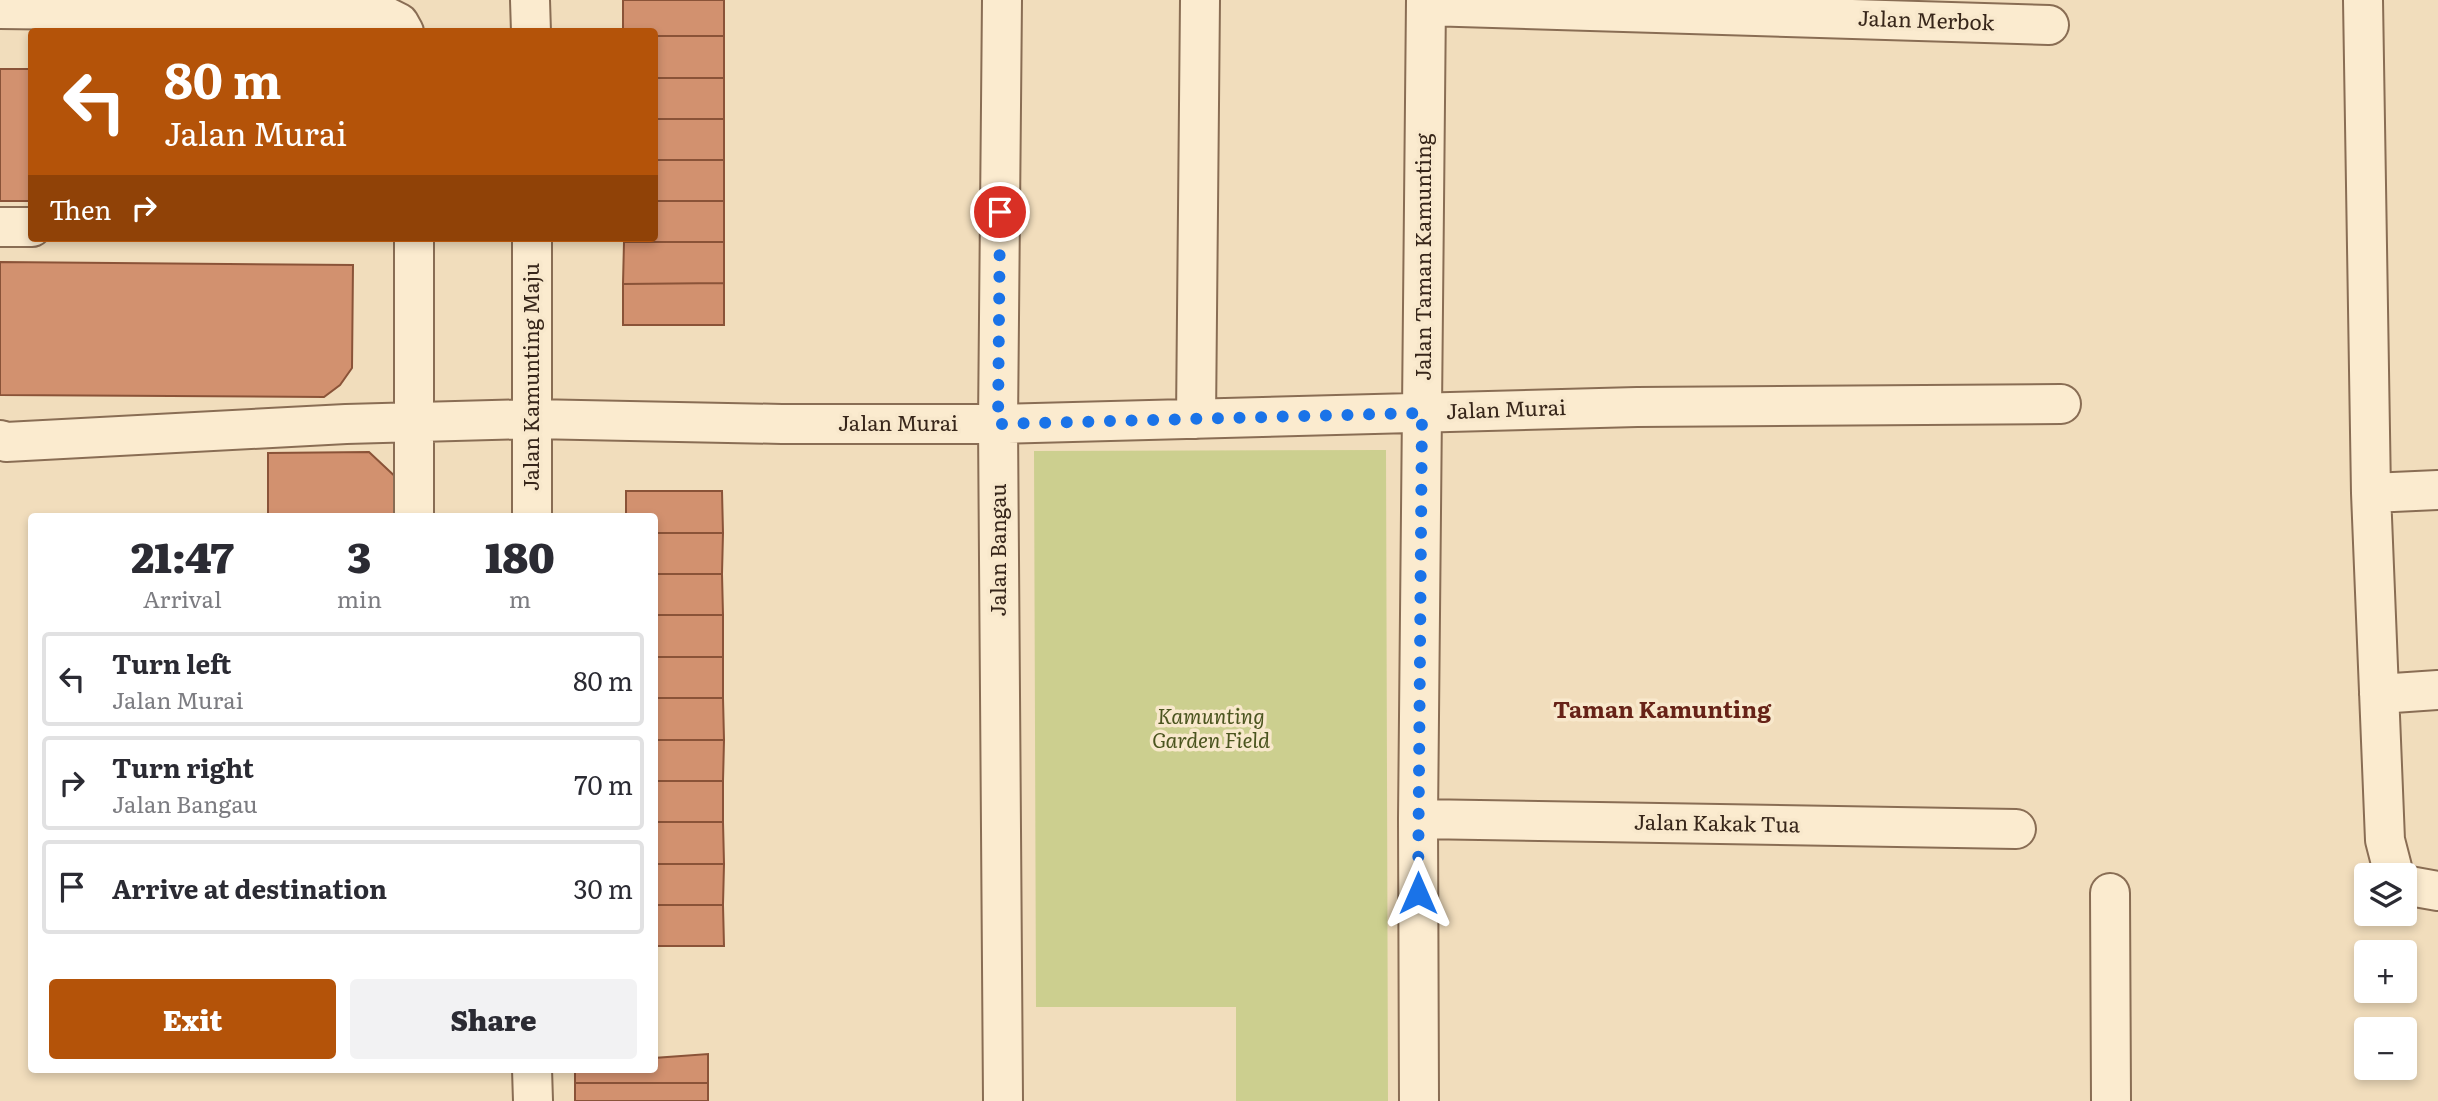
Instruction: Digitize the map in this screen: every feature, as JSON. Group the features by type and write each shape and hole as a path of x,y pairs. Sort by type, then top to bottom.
{"street":[{"path":"530,0 531,28"},
{"name":"Jalan Bangau","path":"1002,0 998,424 1003,1101"},
{"path":"1196,419 1200,0"},
{"path":"2362,0 2371,493 2385,840 2391,863"},
{"name":"Jalan Merbok","path":"1426,3 2049,24"},
{"name":"Jalan Taman Kamunting","path":"1419,1101 1418,819 1426,3"},
{"path":"0,9 381,14 399,23 402,28"},
{"path":"0,226 28,227"},
{"path":"414,242 414,513"},
{"name":"Jalan Kamunting Maju","path":"532,242 532,513"},
{"name":"Jalan Murai","path":"0,440 532,418 782,424 998,424 1637,407 2061,404"},
{"path":"2371,493 2438,490"},
{"path":"2379,694 2438,690"},
{"name":"Jalan Kakak Tua","path":"1418,819 2016,829"},
{"path":"2417,887 2438,891"},
{"path":"2110,893 2111,1101"}],"green space":[{"name":"Kamunting Garden Field","path":"1386,450 1388,1101 1236,1101 1236,1007 1036,1007 1034,451"}],"building":[{"path":"623,0 724,0 724,36 658,36 658,28 623,28"},
{"path":"658,36 724,36 724,78 658,78"},
{"path":"0,69 28,69 28,201 0,201"},
{"path":"658,78 724,78 724,119 658,119"},
{"path":"658,119 724,119 724,160 658,160"},
{"path":"658,160 724,160 724,201 658,201"},
{"path":"658,201 724,201 724,242 658,242"},
{"path":"624,242 724,242 724,283 623,284"},
{"path":"0,262 353,265 352,368 340,385 324,397 0,395"},
{"path":"724,283 724,325 623,325 623,284"},
{"path":"369,452 401,482 401,513 268,513 268,453"},
{"path":"626,491 722,491 723,533 658,533 658,513 626,513"},
{"path":"658,533 723,533 722,574 658,574"},
{"path":"658,574 722,574 723,615 658,615"},
{"path":"658,615 723,615 723,657 658,657"},
{"path":"658,657 723,657 723,698 658,698"},
{"path":"658,698 723,698 724,740 658,740"},
{"path":"658,740 724,740 723,781 658,781"},
{"path":"658,781 723,781 723,822 658,822"},
{"path":"658,822 723,822 724,864 658,864"},
{"path":"658,864 724,864 723,905 658,905"},
{"path":"658,905 723,905 724,946 658,946"},
{"path":"708,1054 708,1083 575,1083 575,1073 658,1073 658,1058"},
{"path":"575,1083 708,1083 708,1101 575,1101"}],"district":[{"name":"Taman Kamunting","path":"1662,710"}],"route":[{"path":"1000,212 998,424 1422,413 1418,893"}]}
